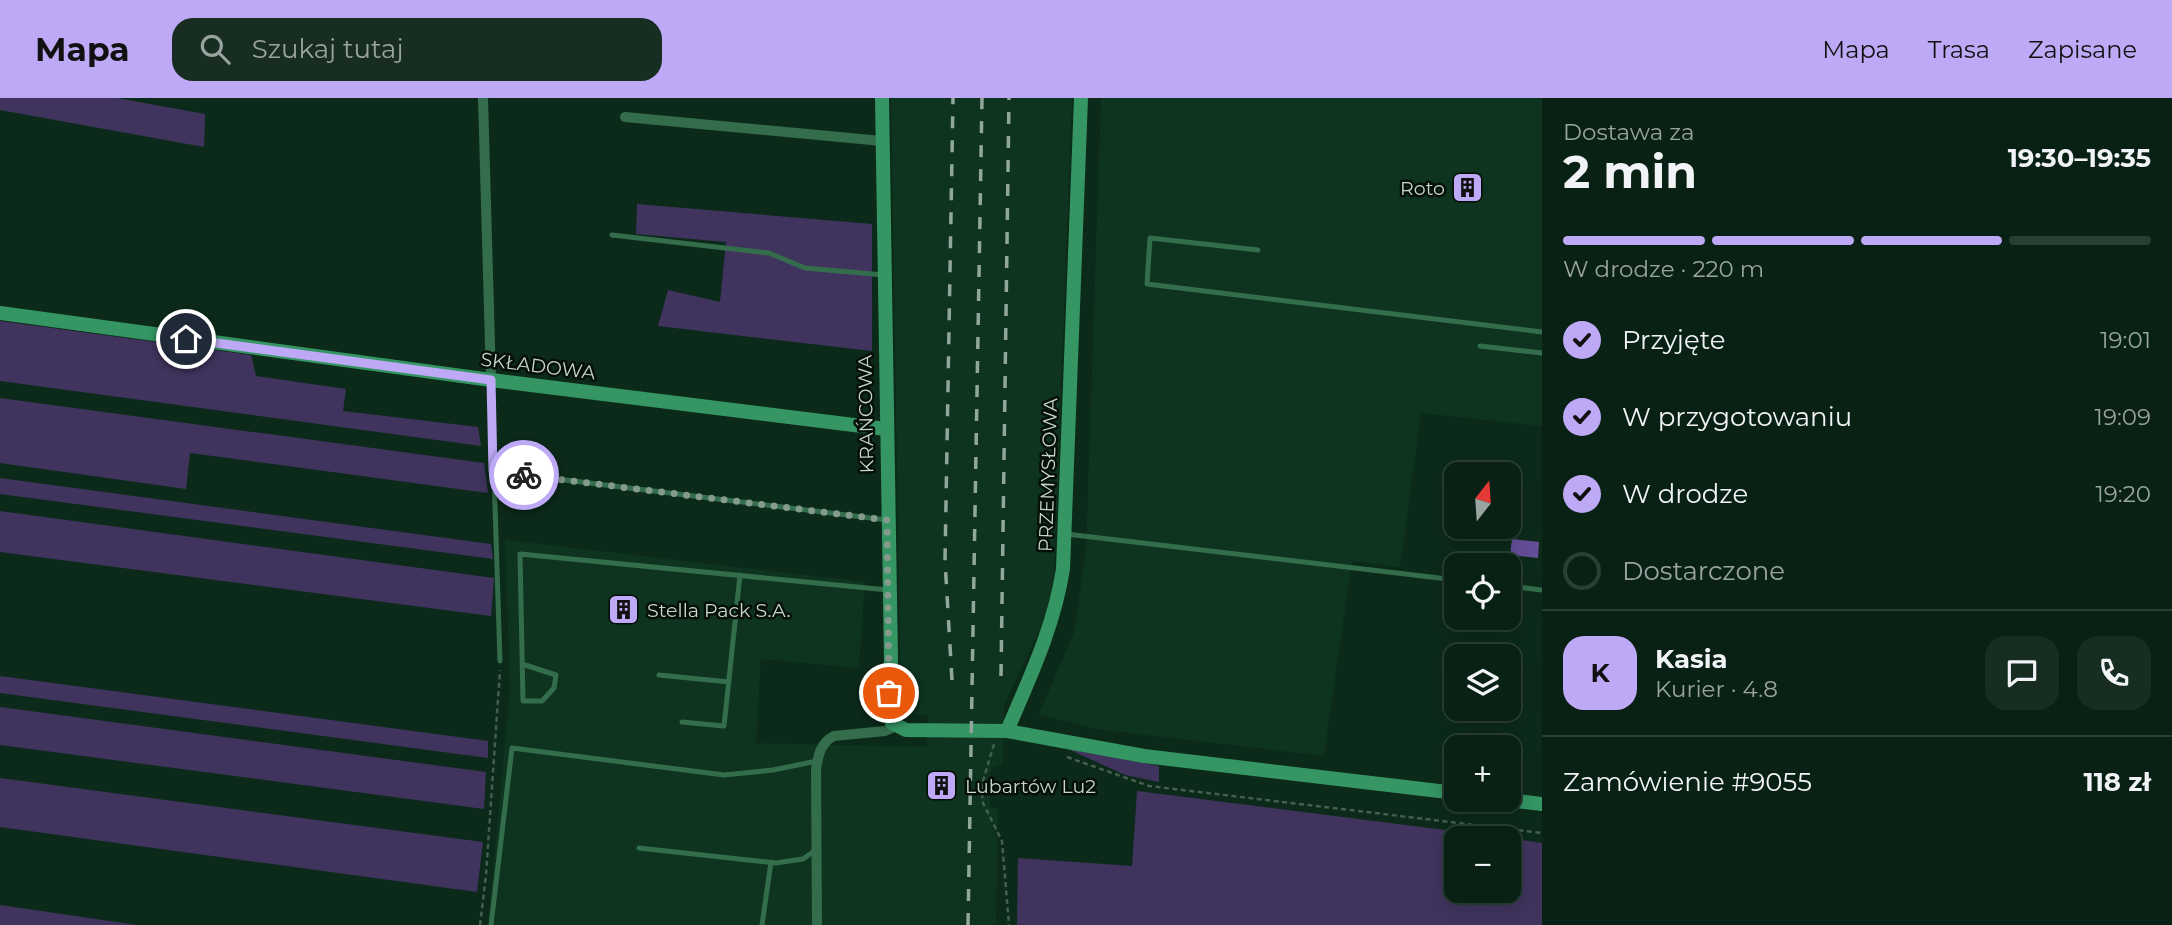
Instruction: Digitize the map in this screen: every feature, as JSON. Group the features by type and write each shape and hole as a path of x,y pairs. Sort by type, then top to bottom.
{"street":[{"path":"483,98 491,380"},
{"name":"KRAŃCOWA","path":"882,98 889,719 896,726"},
{"name":"PRZEMYSŁOWA","path":"1001,730 1044,647 1057,608 1066,534 1081,98"},
{"path":"625,117 882,141"},
{"name":"SKŁADOWA","path":"0,313 491,380 886,429"},
{"path":"817,925 817,761 826,740 834,736 885,731 896,726 906,730 1001,730 1144,756 1444,792"},
{"path":"1521,802 1542,804"}],"lane":[{"path":"612,235 769,253 805,268 884,275"},
{"path":"1258,250 1150,238 1147,284 1542,332"},
{"path":"1480,346 1542,353"},
{"path":"491,380 500,661"},
{"path":"493,471 887,520"},
{"path":"1066,534 1444,579"},
{"path":"522,664 556,675 554,688 542,701 523,701 522,664 520,554 888,590"},
{"path":"682,722 724,726 740,575"},
{"path":"1521,588 1542,590"},
{"path":"659,675 729,682"},
{"path":"491,925 512,748 724,775 773,770 817,761"},
{"path":"639,848 771,862 803,859 817,849"},
{"path":"762,925 771,862"}],"path":[{"path":"480,925 491,821 500,661"},
{"path":"1001,730 983,781 982,801 1002,841 1009,925"},
{"path":"1061,754 1149,786 1542,833"}],"shaded area":[{"path":"0,98 117,98 205,114 204,147 0,110"},
{"path":"891,98 1072,98 1054,582 1043,622 1004,705 1003,764 993,767 991,772 990,808 998,809 996,925 488,925 510,688 505,540 865,582 859,668 761,659 756,743 927,747 928,715 901,714"},
{"path":"1101,98 1542,98 1542,426 1421,413 1400,567 1352,561 1324,756 1096,729 1039,714 1074,633 1086,550"},
{"path":"637,204 872,224 872,351 658,326 668,290 720,302 726,242 636,234"},
{"path":"0,321 251,355 256,376 346,389 343,411 478,427 481,446 0,381"},
{"path":"0,398 484,463 488,493 190,453 186,489 0,463"},
{"path":"0,478 491,544 493,559 0,494"},
{"path":"0,511 494,578 491,616 0,552"},
{"path":"1512,539 1539,542 1538,558 1510,553"},
{"path":"0,676 488,741 488,758 0,693"},
{"path":"0,707 486,772 484,809 0,745"},
{"path":"1068,749 1159,766 1159,782 1125,775"},
{"path":"0,778 483,842 477,892 0,827"},
{"path":"1137,791 1444,830 1444,903 1521,903 1521,840 1542,843 1542,925 1017,925 1018,858 1132,866"},
{"path":"0,905 137,925 0,925"}],"railway":[{"path":"952,680 945,561 953,98"},
{"path":"968,925 982,98"},
{"path":"1001,676 1009,98"}],"way so far":[{"path":"524,475 887,520 889,693"}],"place":[{"name":"Roto","path":"1468,188"},
{"name":"Stella Pack S.A.","path":"624,610"},
{"name":"Lubartów Lu2","path":"942,786"}],"route":[{"path":"186,339 491,380 493,471 524,475"}]}
